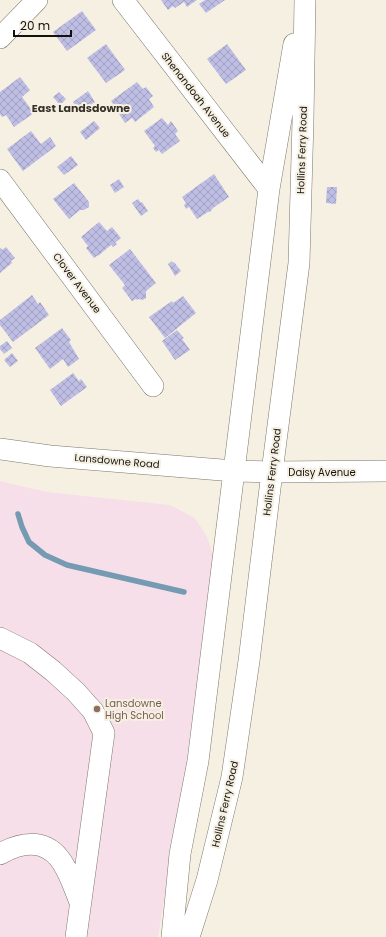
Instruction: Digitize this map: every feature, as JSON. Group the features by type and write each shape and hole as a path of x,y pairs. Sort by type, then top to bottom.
{"street":[{"path":"0,38 37,0"},
{"name":"Shenandoah Avenue","path":"123,0 269,189"},
{"name":"Hollins Ferry Road","path":"172,937 180,854 198,761 269,189 301,0"},
{"name":"Hollins Ferry Road","path":"189,937 207,880 232,777 249,661 299,263 305,0"},
{"name":"Clover Avenue","path":"0,180 153,386"},
{"name":"Lansdowne Road","path":"0,449 50,456 234,471"},
{"name":"Daisy Avenue","path":"234,471 386,471"},
{"path":"0,638 30,652 76,692 93,711 104,733 76,937"},
{"path":"0,854 28,844 39,845 50,850 59,858 66,869 80,902"}],"shaded area":[{"name":"Lansdowne High School","path":"0,481 47,492 170,505 195,518 207,537 213,555 212,573 187,760 158,937 0,937"}],"building":[{"path":"161,0 197,0 187,7 184,2 175,8 173,6 168,10"},
{"path":"205,0 225,0 206,13 199,4"},
{"path":"82,11 96,30 67,51 53,32"},
{"path":"106,44 125,70 106,83 87,58"},
{"path":"227,44 246,70 226,84 207,59"},
{"path":"20,77 30,90 22,97 34,113 14,127 6,115 2,117 0,114 0,92"},
{"path":"137,82 143,89 146,87 153,96 149,99 154,107 135,122 132,118 125,123 111,101"},
{"path":"88,91 95,102 80,112 73,102"},
{"path":"59,92 66,99 60,105 53,97"},
{"path":"162,118 168,125 171,121 178,131 175,134 180,141 162,154 159,150 156,152 153,148 155,146 144,131"},
{"path":"94,121 100,128 86,140 80,132"},
{"path":"31,131 41,144 50,137 56,146 23,171 7,149"},
{"path":"71,156 78,165 64,175 57,167"},
{"path":"214,174 229,197 213,208 210,212 197,219 189,207 186,209 184,205 186,203 182,197"},
{"path":"119,179 124,187 115,193 110,185"},
{"path":"74,183 89,202 89,207 84,210 80,210 69,219 53,199"},
{"path":"327,187 337,187 336,204 326,203"},
{"path":"138,199 148,211 141,216 132,203"},
{"path":"99,222 107,231 112,227 121,238 113,247 111,245 94,258 86,248 88,246 81,237"},
{"path":"6,247 15,258 11,261 12,263 0,273 0,249 1,248 2,250"},
{"path":"130,249 156,283 146,291 146,298 143,300 136,299 132,301 122,288 125,285 109,265"},
{"path":"172,261 181,271 175,276 168,264"},
{"path":"32,295 38,304 40,302 49,315 13,342 0,325 0,320"},
{"path":"183,296 196,313 165,338 149,317 172,301 173,303"},
{"path":"62,328 71,340 69,342 79,359 68,367 63,359 50,369 35,348"},
{"path":"177,330 184,338 182,339 190,350 175,360 162,341"},
{"path":"7,341 12,348 4,354 0,349 0,346"},
{"path":"12,353 18,361 10,367 4,360"},
{"path":"73,373 79,381 81,379 87,387 61,406 50,390"}],"waterway":[{"path":"18,514 29,542 45,555 67,565 184,592"}],"place":[{"name":"Lansdowne High School","path":"97,709"}],"district":[{"name":"East Landsdowne","path":"81,108"}]}
